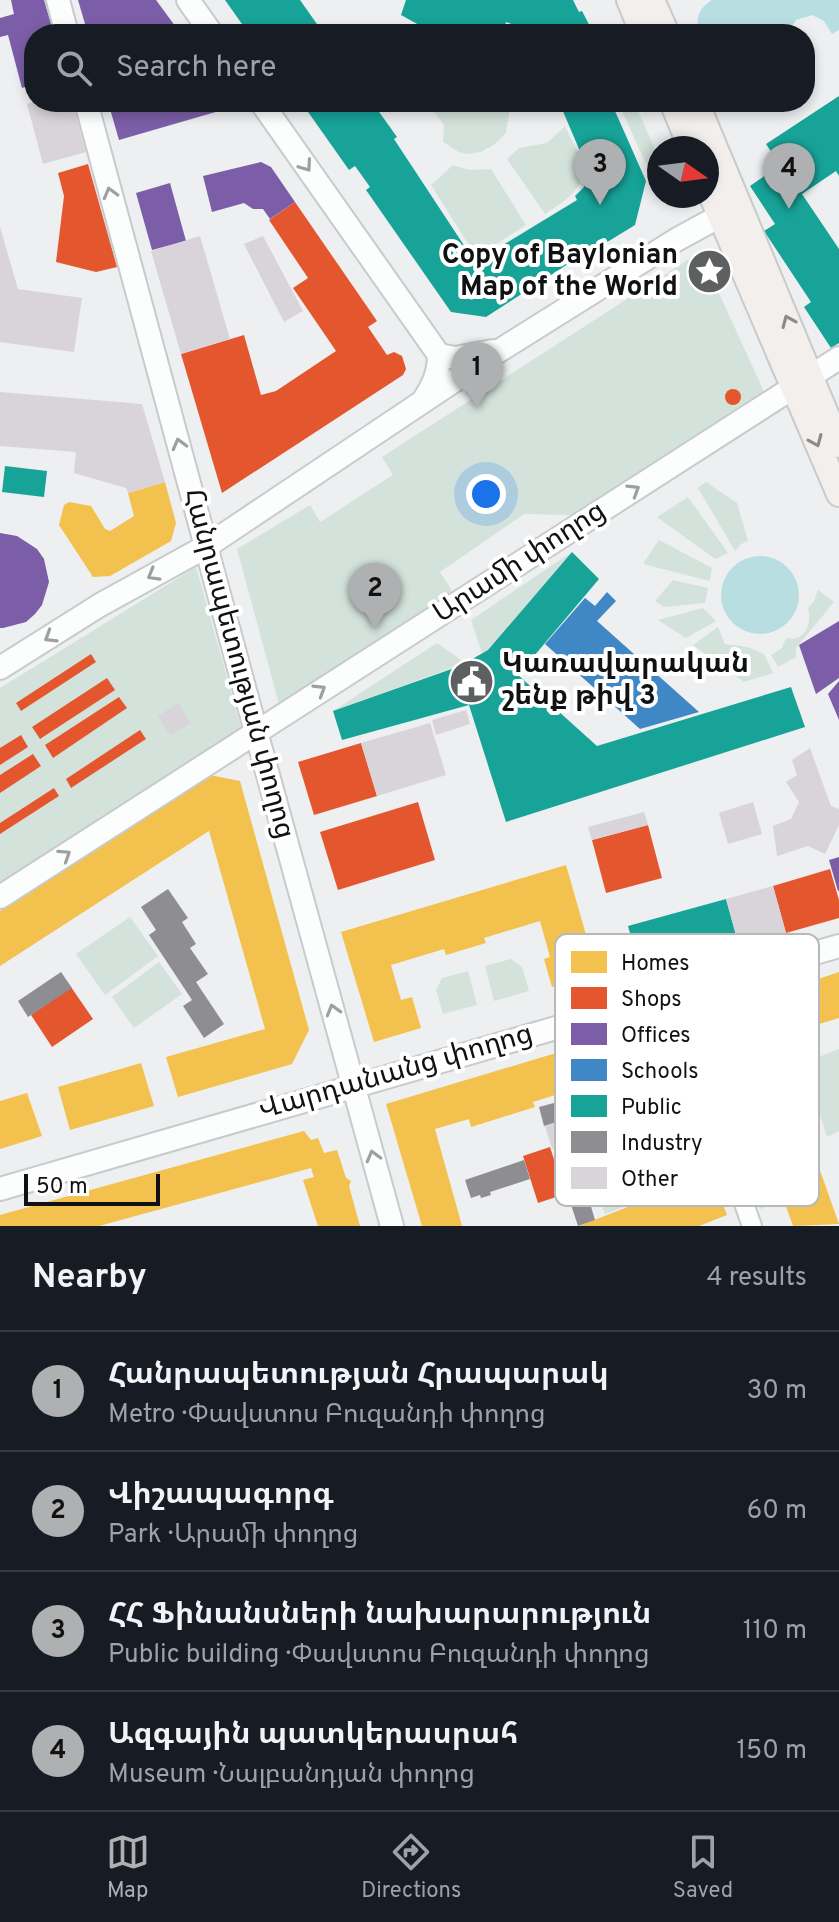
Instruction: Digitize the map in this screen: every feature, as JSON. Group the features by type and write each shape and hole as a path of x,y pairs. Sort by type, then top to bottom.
{"main road":[{"path":"629,0 639,24"},
{"path":"652,0 663,24"},
{"path":"676,112 686,136"},
{"path":"700,112 802,382 839,494"},
{"path":"717,208 802,382 839,445"}],"street":[{"path":"58,0 64,24"},
{"path":"188,0 205,24"},
{"name":"Հանրապետության փողոց","path":"89,112 255,733 392,1226"},
{"path":"268,112 439,355 435,381 421,404"},
{"path":"0,668 100,605 207,546 506,347 676,240 720,216"},
{"path":"439,355 455,358 506,347"},
{"name":"Արամի փողոց","path":"0,897 839,358"},
{"name":"Վարդանանց փողոց","path":"819,952 839,946"},
{"name":"Վարդանանց փողոց","path":"0,1189 555,1027"},
{"path":"745,1206 752,1226"}],"shaded area":[{"path":"434,112 509,112 506,133 481,152 459,152 443,142 444,125"},
{"path":"623,112 638,112 649,136 647,166"},
{"path":"565,126 580,157 583,175 571,195 545,214 507,159 519,148 547,143"},
{"path":"453,165 469,170 491,169 526,225 484,252 472,250 431,185"},
{"path":"700,252 767,398 574,515 524,514 440,572 454,594 280,708 237,549 310,505 320,522 393,475 382,457"},
{"path":"706,482 737,503 748,541 735,551 698,488"},
{"path":"688,497 728,553 715,559 657,517"},
{"path":"659,540 712,568 710,581 643,564"},
{"path":"572,552 488,650 482,653 471,620"},
{"path":"196,567 243,734 0,890 0,688"},
{"path":"673,580 708,588 705,603 664,607 655,601"},
{"path":"818,590 834,602 796,648 796,657 778,667 771,655 782,648 786,638 798,637 806,630 808,608"},
{"path":"703,608 716,621 686,638 658,620"},
{"path":"718,627 725,644 748,647 764,654 773,673 744,682 693,645"},
{"path":"437,643 465,663 333,711"},
{"path":"130,917 158,956 105,995 76,954"},
{"path":"511,959 522,967 529,991 494,1001 485,966"},
{"path":"159,962 182,994 134,1028 112,997"},
{"path":"468,971 477,1005 443,1014 436,990 442,978"},
{"path":"839,1049 839,1131 827,1137 819,1112 819,1057"},
{"path":"602,1206 626,1206 605,1214"}],"water":[{"path":"712,0 839,0 839,30 832,34 824,21 812,15 796,20 793,24 698,24 703,7"},
{"path":"760,556 775,559 792,573 799,595 796,610 782,627 760,634 745,631 728,617 721,595 724,580 738,563"}],"building: Homes":[{"path":"165,482 176,523 171,541 110,576 93,577 59,525 64,505 69,502 91,506 105,529 110,531 134,516 128,493"},
{"path":"210,775 240,781 309,1030 292,1064 178,1097 166,1057 265,1029 209,831 0,966 0,911"},
{"path":"566,865 586,934 555,934 555,986 552,987 544,959 550,957 540,921 484,938 486,943 446,955 444,949 391,965 401,1000 412,997 421,1028 374,1042 341,932"},
{"path":"839,972 839,1018 819,1024 819,979"},
{"path":"555,1053 555,1095 533,1102 535,1107 471,1127 469,1119 435,1129 462,1226 422,1226 386,1104"},
{"path":"141,1063 154,1106 70,1130 58,1087"},
{"path":"27,1093 42,1136 0,1149 0,1101"},
{"path":"304,1131 311,1140 318,1138 324,1153 337,1150 346,1178 351,1181 349,1186 360,1226 318,1226 303,1180 314,1177 311,1168 99,1226 0,1226 0,1215"},
{"path":"819,1168 839,1224 793,1226 786,1206 819,1206"},
{"path":"630,1206 724,1206 727,1215 699,1226 579,1226"}],"building: Shops":[{"path":"88,164 117,267 96,272 56,262 64,196 58,173"},
{"path":"295,202 377,321 368,327 387,355 394,352 402,356 406,369 403,375 222,493 181,354 244,335 261,395 276,391 336,351 293,288 308,278 269,220"},
{"path":"730,389 736,389 741,397 739,403 730,405 725,400 725,394"},
{"path":"91,654 96,662 21,711 16,703"},
{"path":"107,678 115,690 40,739 32,727"},
{"path":"119,697 127,708 53,758 45,745"},
{"path":"140,730 146,739 71,788 66,779"},
{"path":"21,735 28,747 0,765 0,748"},
{"path":"361,743 377,796 314,815 298,762"},
{"path":"33,754 41,766 0,793 0,775"},
{"path":"54,788 59,796 0,834 0,823"},
{"path":"418,802 435,860 338,890 320,832"},
{"path":"648,825 662,878 606,893 592,840"},
{"path":"830,869 839,900 839,918 786,933 773,886"},
{"path":"71,987 93,1019 52,1047 31,1015"},
{"path":"550,1147 555,1163 555,1197 538,1203 523,1156"}],"building: Offices":[{"path":"11,0 44,0 51,24 24,24 22,88 8,35 0,37 0,18 14,14"},
{"path":"78,0 156,0 174,24 85,24"},
{"path":"111,112 216,112 119,140"},
{"path":"261,162 271,167 295,202 270,219 263,209 253,209 244,203 212,212 203,176"},
{"path":"170,183 186,241 152,250 136,193"},
{"path":"0,533 17,536 37,549 44,559 49,582 42,605 35,614 26,622 3,628 0,628"},
{"path":"839,621 839,678 816,694 799,645"},
{"path":"839,681 839,720 828,694"},
{"path":"839,857 839,891 838,891 829,860"}],"building: Schools":[{"path":"607,592 616,601 597,621 699,712 640,729 545,644 585,598 595,606"}],"building: Public":[{"path":"225,0 300,0 317,24 242,24"},
{"path":"406,0 573,0 589,24 417,24 401,15"},
{"path":"839,96 839,176 836,171 802,194 839,249 839,343 831,348 804,307 811,302 764,231 775,224 750,186 780,165 766,144"},
{"path":"308,112 379,112 469,253 485,256 577,200 575,196 584,187 588,170 563,112 615,112 646,181 635,225 604,244 602,242 486,317 451,312 366,190 370,187 355,166 349,170"},
{"path":"5,466 47,471 44,497 2,492"},
{"name":"Կառավարական շենք թիվ 3","path":"572,552 599,579 518,675 597,746 791,687 805,727 506,822 469,705 342,740 333,711 460,666 488,650"},
{"path":"726,899 736,934 630,934 628,926"}],"building: Industry":[{"path":"168,889 188,918 182,922 196,944 190,948 208,974 196,982 224,1024 204,1038 183,1006 192,1000 149,935 156,930 141,907"},
{"path":"61,972 72,988 28,1017 18,1001"},
{"path":"554,1103 555,1123 544,1126 539,1107"},
{"path":"524,1160 530,1179 490,1192 491,1195 471,1198 465,1180"},
{"path":"571,1206 591,1206 595,1220 578,1226"}],"building: Other":[{"path":"29,112 75,112 86,152 43,164"},
{"path":"0,227 18,289 82,298 74,352 0,342"},
{"path":"200,236 230,339 181,354 151,251"},
{"path":"263,236 303,311 284,322 244,244"},
{"path":"0,392 142,404 165,482 128,493 126,488 74,473 76,452 0,446"},
{"path":"178,703 191,723 170,735 158,716"},
{"path":"466,710 470,724 436,735 432,720"},
{"path":"430,723 446,775 377,796 361,743"},
{"path":"810,748 831,806 839,809 839,825 825,854 808,846 777,856 773,826 791,819 799,802 786,782 797,775 792,760"},
{"path":"753,802 762,834 728,844 719,813"},
{"path":"644,812 648,825 592,840 588,827"},
{"path":"773,886 786,933 736,934 726,899"},
{"path":"555,1123 555,1148 552,1149 545,1126"}],"place":[{"name":"ՀՀ Ֆինանսների նախարարություն","path":"600,205"},
{"name":"Ազգային պատկերասրահ","path":"789,209"},
{"name":"Copy of Baylonian Map of the World","path":"709,272"},
{"name":"Հանրապետության Հրապարակ","path":"477,408"},
{"name":"Վիշապագորգ","path":"375,629"},
{"name":"Կառավարական շենք թիվ 3","path":"471,681"}]}
